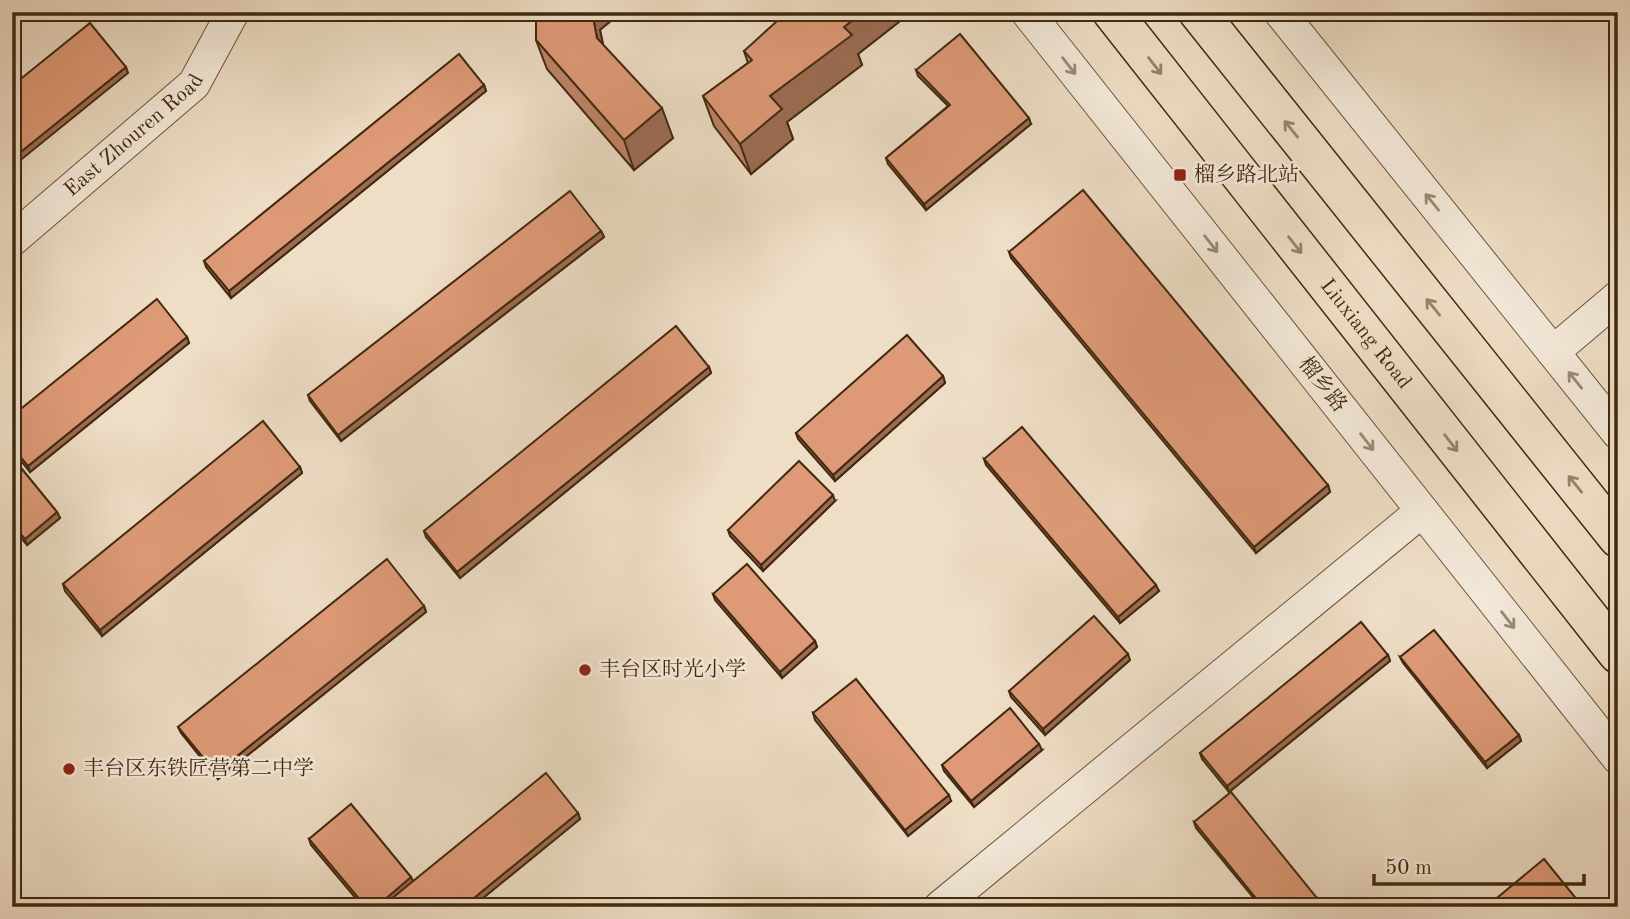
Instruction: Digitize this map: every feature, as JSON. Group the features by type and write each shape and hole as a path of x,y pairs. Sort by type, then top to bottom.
{"main road":[{"name":"Liuxiang Road","path":"1112,12 1618,654"},
{"path":"1198,12 1618,538"}],"street":[{"name":"East Zhouren Road","path":"12,240 194,84 233,12"},
{"name":"榴乡路","path":"1027,12 1618,758"},
{"path":"1280,12 1618,433"},
{"path":"1553,352 1618,298"},
{"path":"940,907 1422,511"}],"building":[{"path":"536,12 592,12 597,38 662,108 624,140 536,40"},
{"path":"787,12 863,12 844,27 852,35 770,96 782,109 740,144 703,96 752,60 744,51"},
{"path":"90,23 126,67 12,159 12,86"},
{"path":"960,34 1029,118 924,204 886,158 950,105 916,70"},
{"path":"459,54 484,85 229,291 204,261"},
{"path":"1083,190 1328,485 1254,547 1009,252"},
{"path":"570,191 601,231 338,435 308,395"},
{"path":"157,299 187,337 28,466 12,447 12,416"},
{"path":"676,326 709,367 457,572 424,531"},
{"path":"907,335 943,376 833,475 796,433"},
{"path":"263,421 300,467 100,630 63,584"},
{"path":"1022,427 1156,585 1118,617 984,459"},
{"path":"12,457 57,512 25,539 12,524"},
{"path":"799,461 833,495 761,565 728,530"},
{"path":"387,559 424,606 216,773 178,727"},
{"path":"747,564 815,641 780,672 713,594"},
{"path":"1094,616 1128,654 1043,729 1009,691"},
{"path":"1361,622 1388,655 1227,786 1200,753"},
{"path":"1434,630 1519,735 1485,762 1400,657"},
{"path":"856,679 949,795 905,830 813,713"},
{"path":"1010,708 1039,744 971,801 942,765"},
{"path":"546,773 578,813 463,907 387,907 385,904"},
{"path":"1231,792 1317,898 1306,907 1263,907 1194,822"},
{"path":"351,804 411,877 376,907 366,907 309,839"},
{"path":"1544,859 1583,907 1486,907"}],"place":[{"name":"榴乡路北站","path":"1180,175"},
{"name":"丰台区时光小学","path":"585,670"},
{"name":"丰台区东铁匠营第二中学","path":"69,769"}]}
